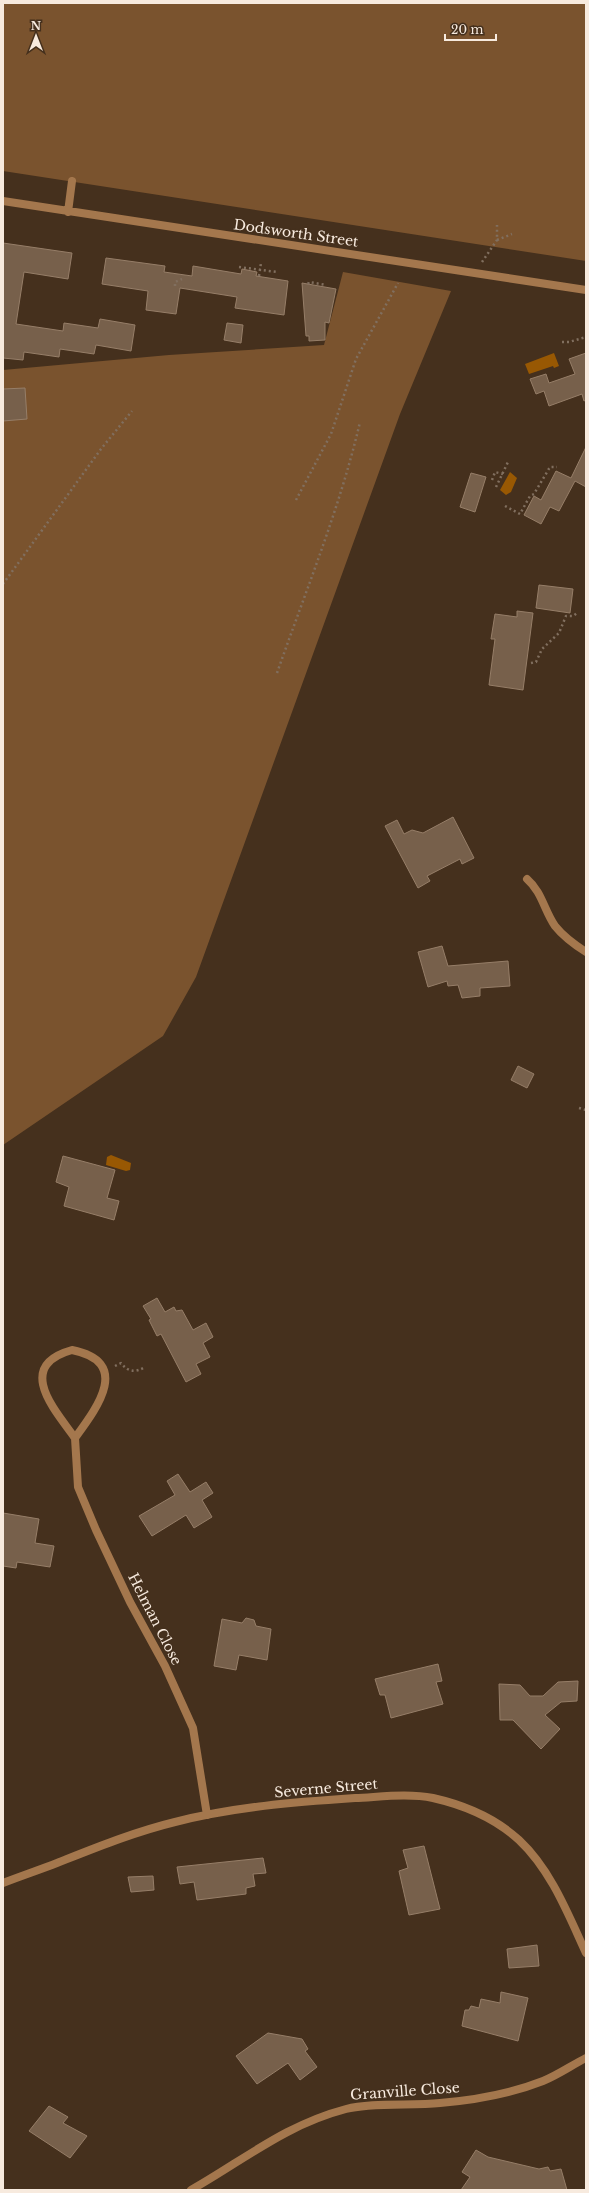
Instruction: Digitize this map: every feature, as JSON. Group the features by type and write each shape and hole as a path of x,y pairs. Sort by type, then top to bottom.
{"street":[{"path":"68,212 72,181"},
{"name":"Dodsworth Street","path":"3,201 188,231 325,249 474,274 586,290"},
{"path":"527,878 535,886 556,926 576,946 586,952"},
{"path":"72,1350 92,1356 98,1361 103,1370 104,1385 101,1400 74,1438 47,1400 41,1382 46,1366 55,1355 72,1350"},
{"name":"Helman Close","path":"74,1438 78,1487 96,1530 130,1602 165,1666 193,1728 207,1815"},
{"name":"Severne Street","path":"3,1883 139,1833 174,1822 207,1815 326,1800 395,1796 431,1798 468,1807 496,1823 519,1840 539,1862 560,1898 586,1953"},
{"name":"Granville Close","path":"190,2190 222,2172 266,2142 310,2119 348,2108 440,2103 492,2097 544,2080 586,2058"}],"path":[{"path":"497,225 498,240"},
{"path":"474,274 498,240 512,234"},
{"path":"259,276 261,263"},
{"path":"239,267 277,272"},
{"path":"175,286 176,282 182,279"},
{"path":"308,284 309,282 326,285"},
{"path":"296,500 331,434 356,358 398,283"},
{"path":"562,342 569,342 586,336"},
{"path":"3,584 97,454 132,411"},
{"path":"277,674 329,530 352,457 360,422"},
{"path":"496,487 508,462"},
{"path":"505,506 520,514 530,496 534,494 550,467 557,467"},
{"path":"492,480 495,472 503,474"},
{"path":"531,663 536,662 542,648 559,633 566,616 573,616 577,613"},
{"path":"579,1108 586,1110"},
{"path":"103,1370 121,1363 126,1369 132,1372 145,1367"}],"shaded area":[{"path":"3,3 586,3 586,261 3,171"},
{"path":"343,272 451,291 400,414 196,977 163,1036 3,1145 3,370 169,355 324,345"},
{"path":"554,353 559,366 554,368 553,366 529,374 525,364"},
{"path":"510,472 517,478 511,492 506,495 500,490"},
{"path":"111,1155 131,1163 130,1170 126,1171 106,1165 107,1157"}],"building":[{"path":"3,243 72,253 68,279 24,272 16,324 63,331 64,323 98,328 100,319 135,325 131,351 96,345 94,354 60,349 59,357 24,352 23,360 3,358"},
{"path":"106,258 165,266 164,272 192,276 193,266 241,274 242,269 257,272 256,276 288,281 284,315 235,308 237,297 180,288 176,314 146,310 148,291 102,284"},
{"path":"302,283 336,289 329,323 325,322 325,340 309,341 309,336 306,336"},
{"path":"227,323 243,325 241,343 224,340"},
{"path":"586,353 586,400 584,401 582,394 549,406 544,391 536,394 530,379 546,374 549,383 575,374 569,359"},
{"path":"25,388 27,419 3,421 3,389"},
{"path":"586,447 586,487 575,481 559,511 550,507 541,524 524,515 534,496 541,500 556,471 571,478"},
{"path":"471,473 486,477 475,512 460,507"},
{"path":"539,585 573,589 570,613 536,608"},
{"path":"517,611 533,613 523,690 489,685 495,639 491,639 495,614 517,617"},
{"path":"453,817 474,858 462,864 460,859 427,876 430,881 418,888 385,826 397,820 404,834 412,830 423,833"},
{"path":"442,946 448,966 508,961 510,986 480,988 480,996 462,998 458,985 448,986 447,981 428,987 418,952"},
{"path":"518,1066 534,1074 527,1088 511,1080"},
{"path":"63,1156 115,1170 107,1198 119,1201 114,1220 64,1206 69,1187 56,1182"},
{"path":"157,1298 165,1312 174,1307 176,1311 182,1310 193,1330 206,1323 213,1337 203,1343 210,1357 196,1364 201,1374 186,1382 161,1334 157,1336 149,1320 151,1319 143,1306"},
{"path":"178,1474 190,1492 206,1482 213,1493 202,1500 212,1517 194,1528 186,1515 152,1536 139,1516 175,1495 167,1481"},
{"path":"3,1513 39,1519 35,1543 54,1546 50,1567 17,1562 16,1568 3,1566"},
{"path":"246,1618 254,1620 256,1626 271,1629 267,1660 239,1655 236,1670 214,1666 222,1619 242,1623"},
{"path":"438,1664 442,1681 436,1682 443,1704 391,1718 385,1695 380,1695 375,1679"},
{"path":"578,1681 577,1701 561,1702 545,1715 560,1729 541,1749 513,1720 500,1720 499,1684 520,1685 530,1696 543,1696 558,1682"},
{"path":"424,1846 440,1909 409,1915 399,1871 408,1868 403,1850"},
{"path":"263,1858 266,1873 253,1874 255,1886 246,1888 246,1894 197,1900 194,1882 180,1884 177,1867"},
{"path":"153,1876 154,1890 131,1892 128,1877"},
{"path":"537,1945 539,1966 509,1968 507,1949"},
{"path":"501,1992 528,1998 518,2041 462,2026 465,2010 469,2010 471,2006 479,2008 481,1999 500,2003"},
{"path":"268,2033 302,2039 308,2049 305,2051 317,2067 300,2080 288,2063 257,2084 236,2056"},
{"path":"49,2106 68,2117 63,2123 87,2136 70,2158 29,2131"},
{"path":"476,2150 488,2157 539,2169 548,2167 550,2171 561,2169 567,2190 461,2190 470,2177 462,2172"}]}
